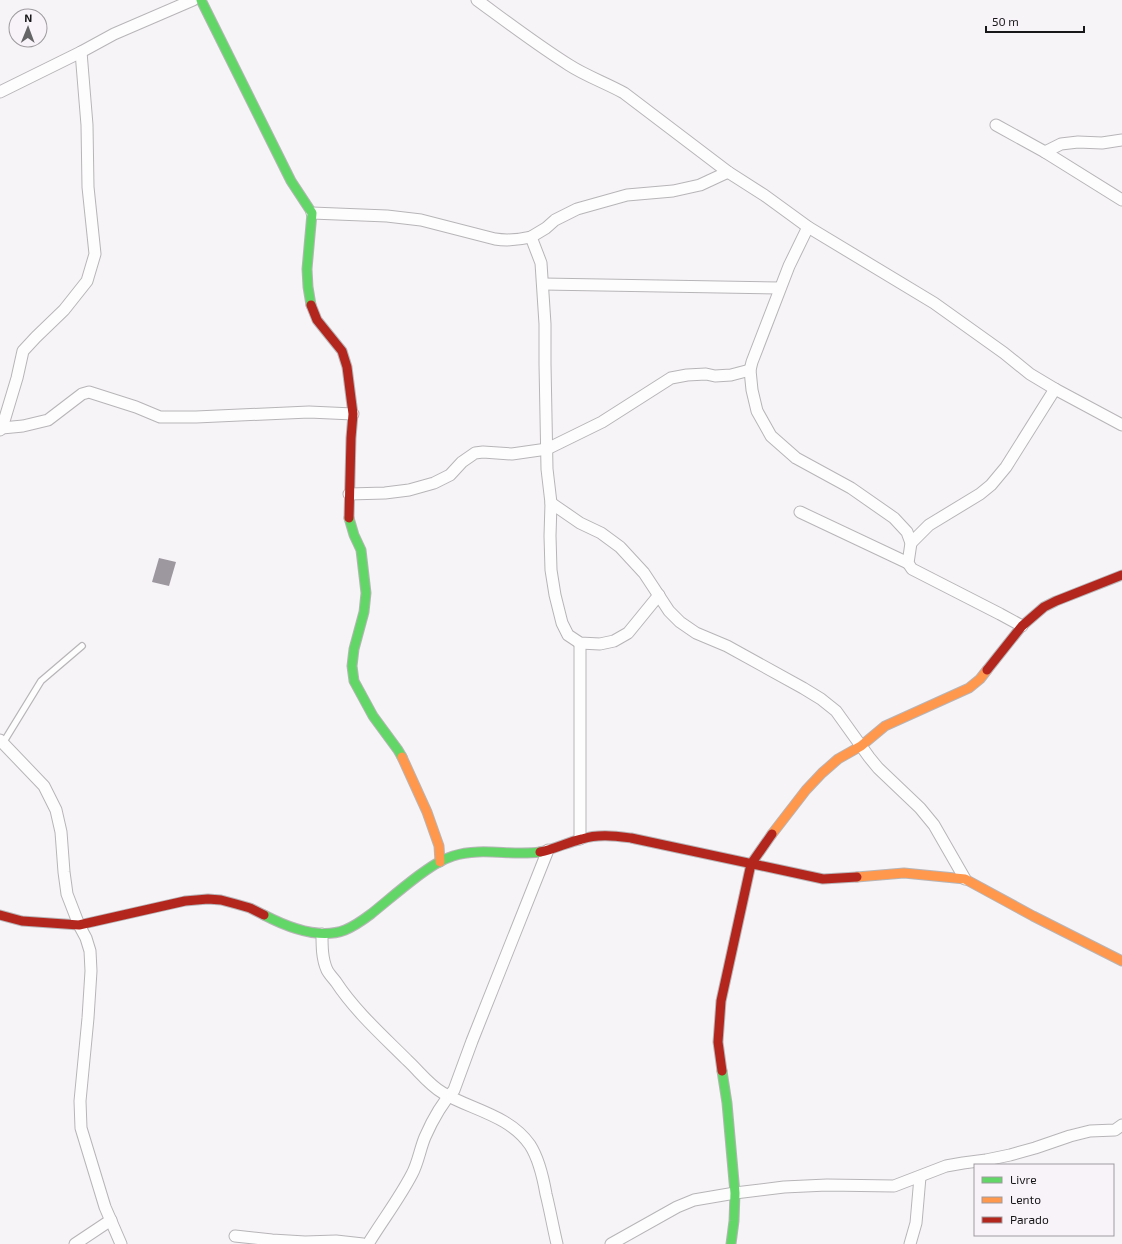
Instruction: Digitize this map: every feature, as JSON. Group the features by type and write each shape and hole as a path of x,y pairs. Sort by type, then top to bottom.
{"street":[{"path":"0,92 114,34 193,0"},
{"path":"201,0 291,181 312,213 307,269 311,305 317,320 342,351 347,367 353,414 349,517 354,535 361,550 366,593 364,612 354,649 352,666 354,681 373,716 398,750 427,812 439,846 440,862"},
{"path":"477,0 531,40 571,66 624,93 728,172 764,195 808,227 934,303 1004,353 1030,374 1055,389 1122,424"},
{"path":"81,52 88,125 88,187 95,254 86,281 64,310 36,336 23,351 17,378 1,429 48,420 82,394 89,392 136,407 160,417 196,417 309,412 353,414"},
{"path":"996,125 1044,152 1122,200"},
{"path":"1044,152 1060,144 1078,142 1102,143 1122,140"},
{"path":"312,213 387,216 421,220 495,239 518,240 531,237 546,228 555,220 577,209 627,195 673,191 700,185 728,172"},
{"path":"808,227 789,266 752,362 750,370 752,390 757,411 771,436 796,458 851,488 894,518 907,532 911,543 908,563"},
{"path":"531,237 541,263 543,284 547,469 551,503 551,570 562,623 568,635 580,643 600,644 614,641 628,633 659,595"},
{"path":"543,284 780,288"},
{"path":"349,494 385,493 409,490 434,483 450,475 462,462 475,453 483,452 512,454 547,449 602,422 671,378 706,374 715,376 731,375 750,370"},
{"path":"911,543 929,525 980,494 991,485 1006,467 1055,389"},
{"path":"551,503 580,524 601,533 620,547 644,573 670,611 680,622 696,633 727,646 821,699 836,712 878,768 920,808 934,825 965,879"},
{"path":"800,512 908,563 912,569 1022,626"},
{"path":"731,1244 735,1193 727,1103 718,1042 723,995 751,864 780,823 822,773 838,759 861,746 885,726 969,688 980,680 1022,626 1044,607 1122,575"},
{"path":"580,643 580,839"},
{"path":"2,742 44,786 56,810 61,832 67,894 90,951 91,971 88,1018 80,1101 81,1128 105,1207 121,1244"},
{"path":"0,915 22,921 79,925 185,901 200,898 214,898 245,906 302,930 322,934 334,933 353,926 419,876 440,862 457,854 489,850 539,852 557,848 580,839 605,835 631,838 823,879 904,873 965,879 1033,916 1122,961"},
{"path":"439,846 457,854"},
{"path":"368,1244 396,1202 412,1173 428,1130 458,1082 472,1041 548,850"},
{"path":"322,934 322,948 327,970 345,996 428,1081 457,1101 500,1119 516,1130 530,1145 542,1172 557,1244"},
{"path":"611,1244 677,1207 694,1200 784,1187 827,1185 894,1186 946,1166 1010,1155 1090,1131 1120,1129"},
{"path":"910,1244 916,1223 920,1177"},
{"path":"75,1244 111,1220"},
{"path":"235,1236 305,1242 336,1240 363,1244"}],"lane":[{"path":"2,742 41,681 82,646"}],"building":[{"path":"159,558 176,562 169,586 152,582"}],"traffic: fast":[{"path":"201,0 291,181 312,213 307,269 311,305"},
{"path":"349,518 354,535 361,550 366,593 364,612 354,649 352,666 354,681 373,716 402,757"},
{"path":"264,915 303,931 325,934 335,933 359,923 418,876 435,864 453,856 474,852 540,852"},
{"path":"722,1071 727,1103 735,1193 731,1244"}],"traffic: slow":[{"path":"772,834 806,790 838,759 861,746 885,726 969,688 980,679 987,670"},
{"path":"402,757 427,812 439,846 440,862"},
{"path":"857,877 904,873 965,879 1033,916 1122,961"}],"traffic: jam":[{"path":"311,305 317,320 342,351 347,367 353,414 349,518"},
{"path":"987,670 1022,626 1044,607 1122,575"},
{"path":"722,1071 718,1042 721,1001 751,864 772,834"},
{"path":"540,852 588,837 612,836 631,838 823,879 857,877"},
{"path":"0,915 22,921 79,925 185,901 208,899 221,900 236,904 250,908 264,915"}]}
